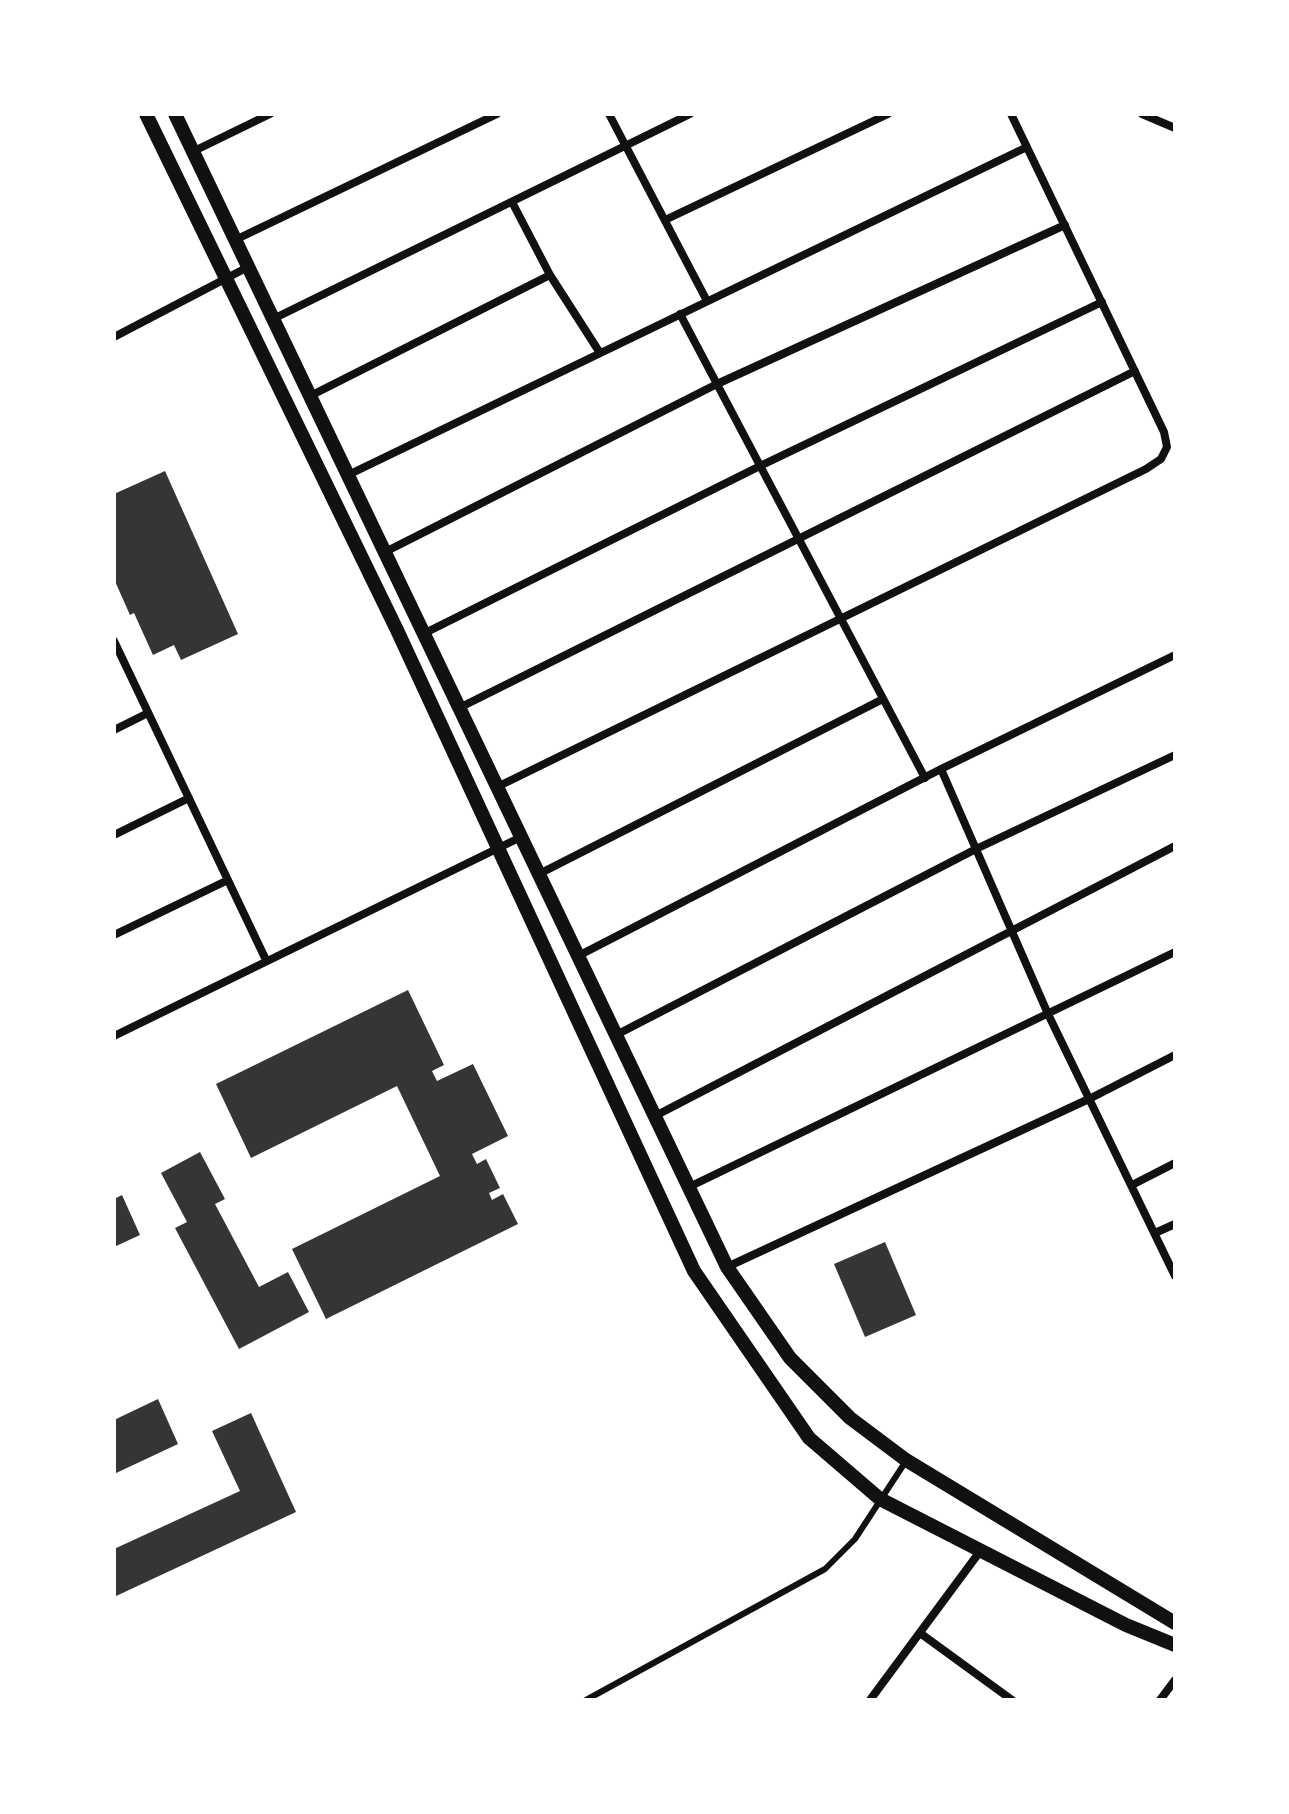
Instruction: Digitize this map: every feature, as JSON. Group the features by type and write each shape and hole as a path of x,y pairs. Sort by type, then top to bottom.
{"street":[{"path":"146,114 397,630 694,1271 809,1438 880,1499 1126,1625 1175,1645"},
{"path":"175,114 727,1267 790,1358 850,1418 906,1460 1175,1623"},
{"path":"192,152 270,114"},
{"path":"235,240 497,114"},
{"path":"609,114 707,301"},
{"path":"273,319 690,114"},
{"path":"665,220 888,114"},
{"path":"497,787 1161,459 1167,447 1164,432 1011,114"},
{"path":"1142,114 1174,125"},
{"path":"348,475 1027,147"},
{"path":"512,202 550,275 600,353"},
{"path":"385,552 717,384 1065,225"},
{"path":"114,337 248,267"},
{"path":"310,396 550,275"},
{"path":"423,634 760,466 1102,302"},
{"path":"680,314 925,778"},
{"path":"459,708 1135,371"},
{"path":"114,641 266,960"},
{"path":"578,956 941,769 1175,655"},
{"path":"539,874 883,699"},
{"path":"114,730 148,713"},
{"path":"616,1035 976,849 1175,755"},
{"path":"941,769 1048,1014 1175,1276"},
{"path":"114,835 189,798"},
{"path":"114,1036 521,837"},
{"path":"655,1116 1175,846"},
{"path":"114,935 228,880"},
{"path":"689,1187 1175,952"},
{"path":"727,1267 1091,1098 1175,1055"},
{"path":"1132,1185 1175,1163"},
{"path":"1155,1233 1175,1224"},
{"path":"870,1700 981,1550"},
{"path":"920,1633 1012,1700"},
{"path":"1160,1700 1175,1680"}],"lane":[{"path":"586,1700 825,1569 855,1539 906,1460"}],"building":[{"path":"165,471 238,634 181,660 174,645 153,655 114,579 114,494"},
{"path":"408,990 444,1065 432,1071 437,1081 473,1064 508,1136 472,1154 477,1164 486,1159 500,1188 489,1193 492,1200 503,1194 518,1224 326,1319 292,1249 440,1176 397,1086 251,1158 216,1084"},
{"path":"200,1152 225,1199 215,1204 259,1287 288,1272 309,1312 239,1349 175,1228 187,1222 161,1173"},
{"path":"122,1195 140,1235 114,1247 114,1199"},
{"path":"885,1242 916,1315 865,1337 834,1264"},
{"path":"158,1399 178,1444 114,1474 114,1420"},
{"path":"251,1413 296,1512 114,1597 114,1549 240,1491 212,1431"}]}
